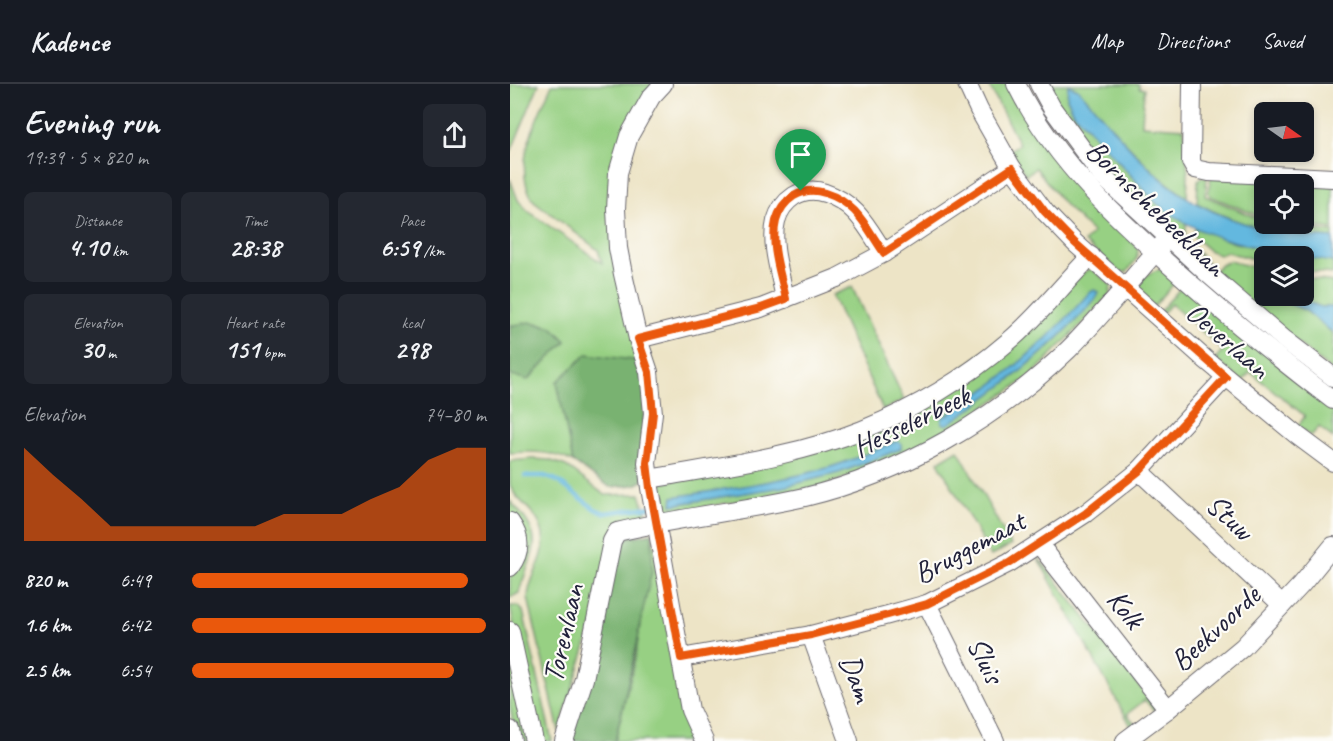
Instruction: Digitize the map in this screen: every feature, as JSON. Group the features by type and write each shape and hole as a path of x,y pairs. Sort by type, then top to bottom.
{"street":[{"path":"663,84 651,97 629,136 618,173 616,209 618,248 638,339 649,372 653,413 647,463 690,710 704,741"},
{"name":"Oeverlaan","path":"967,84 984,120 1012,168 1045,212 1124,287 1226,377 1333,462"},
{"name":"Bornschebeeklaan","path":"1016,84 1046,135 1089,188 1155,252 1223,312 1333,400"},
{"name":"Bornschebeeklaan","path":"1039,84 1052,108 1102,176 1207,273 1285,340 1333,377"},
{"path":"1192,84 1191,162 1196,169 1209,172 1333,178"},
{"path":"638,339 761,308 837,278 884,253 1012,168"},
{"path":"786,299 774,238 776,220 784,203 801,191 817,190 840,198 855,211 884,253"},
{"name":"Hesselerbeek","path":"613,536 617,532 657,523 806,497 878,472 941,444 987,417 1069,349 1169,237"},
{"name":"Hesselerbeek","path":"650,483 813,446 861,430 897,413 954,383 1010,341 1091,256"},
{"name":"Bruggemaat","path":"681,658 811,635 927,604 1009,563 1086,513 1139,471 1226,377"},
{"name":"Stuw","path":"1139,471 1282,605"},
{"path":"510,522 516,530 519,550 510,567"},
{"name":"Torenlaan","path":"564,741 584,679 613,536"},
{"name":"Kolk","path":"1039,544 1168,709"},
{"name":"Beekvoorde","path":"1125,741 1243,647 1302,584 1333,546"},
{"name":"Sluis","path":"927,604 995,741"},
{"path":"510,631 534,741"},
{"name":"Dam","path":"811,635 849,741"},
{"path":"510,730 512,741"}],"green space":[{"path":"510,84 539,84 510,154"},
{"path":"552,84 655,84 616,161 640,361 557,381 573,462 542,453 510,453 510,375 528,379 566,341 553,329 541,324 527,323 510,326 510,179 518,200 528,211 602,263 598,250 534,201 527,188 525,158 528,143"},
{"path":"988,84 1013,84 1138,249 1137,258 1127,272 1120,272 1084,242 1093,233 1064,204 1036,168 1026,175 1009,151 1019,144"},
{"path":"1043,84 1139,84 1139,88 1144,89 1142,125 1184,128 1188,175 1187,198 1156,174 1128,145 1067,98 1074,113 1156,203 1186,224 1185,239 1209,264 1104,171"},
{"path":"1201,177 1207,177 1205,196 1254,217 1254,226 1197,203 1198,180"},
{"path":"1211,177 1254,179 1254,214 1210,196 1208,192"},
{"path":"1314,183 1333,184 1333,229 1314,227"},
{"path":"1195,228 1235,243 1254,247 1254,259 1227,252 1219,255 1194,237"},
{"path":"1314,230 1333,232 1333,238 1291,234 1314,234"},
{"path":"1314,259 1333,262 1333,274 1314,272"},
{"path":"1230,261 1254,267 1254,306 1295,306 1305,310 1333,333 1333,372 1213,273 1220,265"},
{"path":"1092,269 1111,285 1110,295 1030,377 914,453 822,486 663,514 656,489 659,484 896,421 1087,270"},
{"path":"1157,270 1165,270 1179,278 1153,307 1138,289 1145,277"},
{"path":"1314,279 1333,282 1333,307 1314,304"},
{"path":"1185,283 1333,405 1333,438 1319,427 1311,436 1298,426 1305,416 1250,372 1242,382 1215,359 1223,350 1171,304 1162,314 1159,312"},
{"path":"852,287 904,400 883,410 832,295"},
{"path":"529,322 552,327 566,341 528,380 510,375 510,326"},
{"path":"587,354 640,361 645,380 643,481 635,485 610,487 573,462 557,382"},
{"path":"958,450 1011,545 991,556 938,462"},
{"path":"549,460 566,466 605,495 640,494 646,513 591,630 559,731 528,598 542,553 543,535 537,519 512,491 510,485 510,461"},
{"path":"510,501 530,526 534,545 519,593 510,598 510,577 521,561 510,514"},
{"path":"652,533 697,741 615,741 636,655"},
{"path":"652,533 652,571 615,741 571,741 618,540"},
{"path":"1036,555 1156,707 1154,711 1145,700 1127,714 1136,725 1132,728"},
{"path":"510,606 518,606 523,611 552,741 538,741"},
{"path":"510,651 530,741 516,741 510,706"}],"water":[{"path":"1068,85 1078,89 1156,174 1195,203 1238,222 1254,226 1254,234 1293,234 1333,238 1333,262 1314,259 1314,246 1254,247 1207,233 1172,215 1156,203 1074,113 1067,98"},
{"path":"1094,290 1098,292 1090,305 1033,361 965,413 947,425 942,423 942,418 1002,377 1039,346"},
{"path":"1314,304 1333,307 1333,333 1305,310 1295,306"},
{"path":"897,441 901,444 901,449 839,473 783,487 672,505 673,497 808,473 845,462"}],"waterway":[{"path":"525,476 544,476 556,480 595,509 605,513 649,507"}],"route":[{"path":"1012,168 1045,212 1075,243 1226,377 1139,471 1086,513 1009,563 927,604 811,635 681,658 650,488 647,463 653,413 649,372 638,339 761,308 786,299 774,238 776,220 784,203 801,191 817,190 840,198 855,211 884,253 1012,168"}]}
